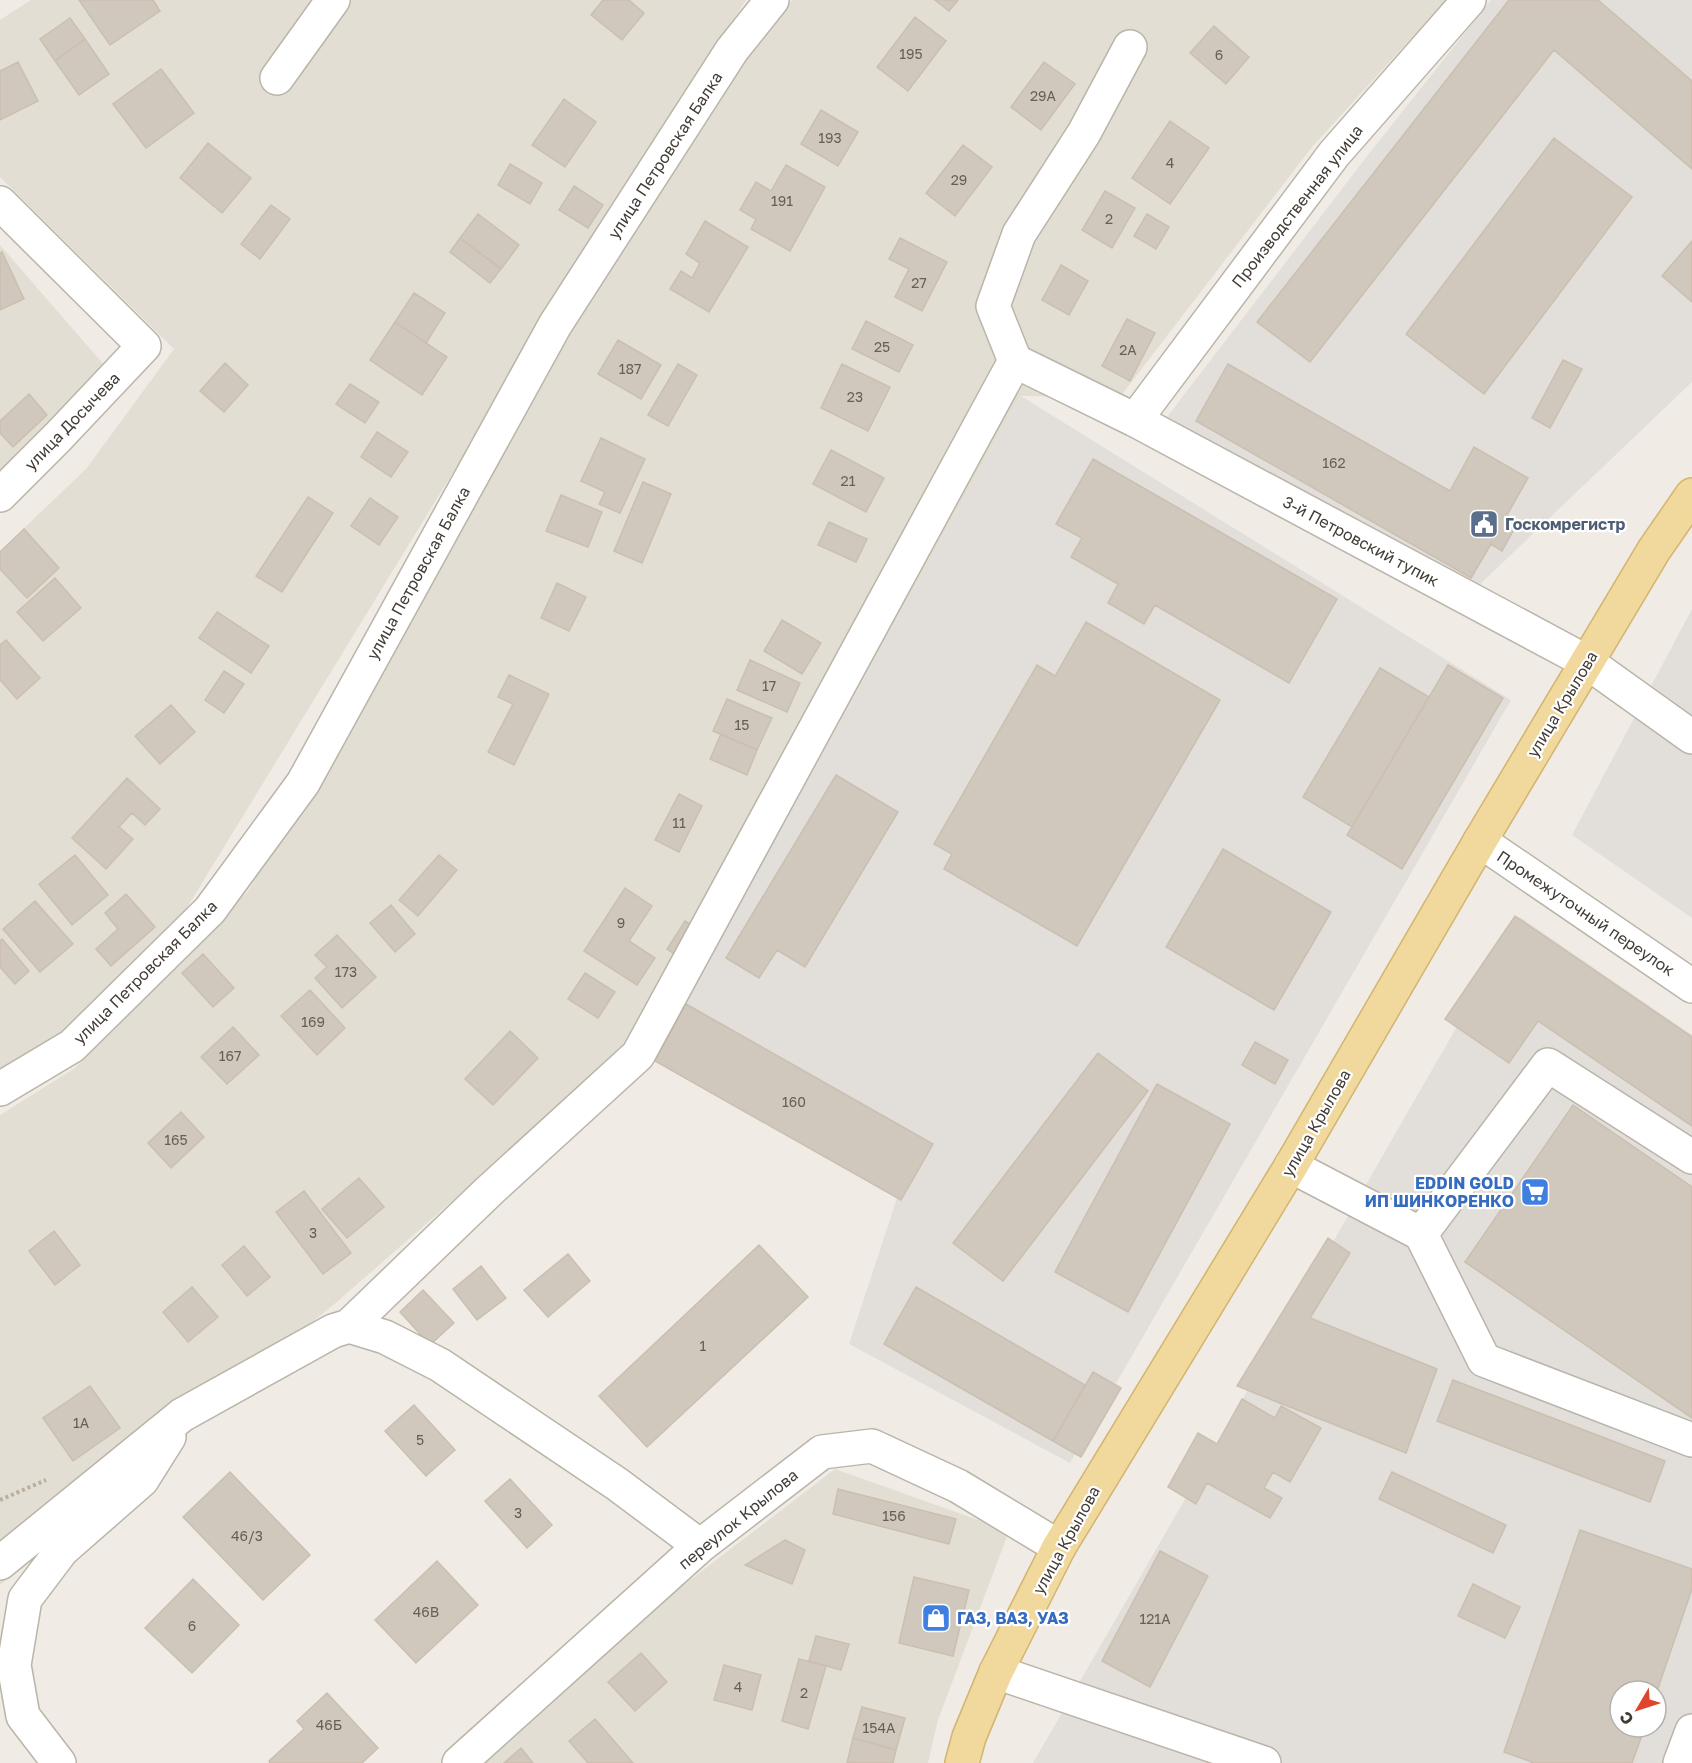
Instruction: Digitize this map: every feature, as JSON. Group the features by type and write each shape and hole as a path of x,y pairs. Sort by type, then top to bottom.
{"main road":[{"name":"улица Крылова","path":"962,1763 969,1737 996,1672 1059,1547 1292,1166 1480,841 1654,550 1692,495"}],"street":[{"path":"277,78 333,0"},
{"name":"улица Петровская Балка","path":"0,1089 72,1046 210,910 303,783 555,325 732,50 772,0"},
{"name":"Производственная улица","path":"1136,420 1334,154 1469,0"},
{"path":"0,1563 182,1415 333,1331 349,1326 488,1192 638,1055 1015,361 993,306 1019,234 1084,133 1130,47"},
{"name":"улица Досычева","path":"0,203 144,346 0,495"},
{"name":"3-й Петровский тупик","path":"1015,361 1136,420 1587,662 1692,737"},
{"name":"Промежуточный переулок","path":"1480,841 1692,986"},
{"path":"1421,1234 1548,1065 1692,1157"},
{"path":"1292,1166 1421,1234 1484,1360 1692,1440"},
{"path":"349,1326 385,1337 440,1365 617,1485 700,1546"},
{"path":"59,1763 23,1716 14,1665 26,1599 62,1550 142,1480 182,1415"},
{"name":"переулок Крылова","path":"459,1763 700,1546 822,1452 872,1446 958,1486 1059,1547"},
{"path":"996,1672 1264,1763"},
{"path":"1680,1763 1692,1731"}],"shaded area":[{"path":"31,0 746,0 631,181 180,919 55,1041 0,1071 0,551 86,469 174,349 0,177 0,20"},
{"path":"792,0 1446,0 1312,147 1120,397 1021,396 655,1056 618,1056 338,1301 143,1459 0,1585 0,1115 75,1068 248,891 342,736 566,339 732,74"},
{"path":"1491,0 1692,0 1692,382 1474,590 1167,417 1371,151"},
{"path":"0,245 105,366 0,482"},
{"path":"1021,396 1511,700 1070,1463 849,1344 897,1198 655,1056"},
{"path":"1692,609 1692,918 1572,835"},
{"path":"1520,917 1692,1035 1692,1763 1033,1763"},
{"path":"835,1469 1009,1531 938,1720 928,1763 480,1763 681,1587"}],"building":[{"path":"79,0 153,0 160,11 110,45"},
{"path":"603,0 629,0 644,13 622,40 591,15"},
{"path":"935,0 958,0 949,11"},
{"path":"1509,0 1598,0 1692,81 1692,169 1554,50 1310,362 1257,322"},
{"path":"915,17 946,41 908,91 877,67"},
{"path":"70,18 85,39 55,61 40,39"},
{"path":"1214,26 1249,57 1226,84 1190,53"},
{"path":"85,39 109,74 79,95 55,61"},
{"path":"18,62 38,101 0,120 0,71"},
{"path":"1044,62 1075,84 1041,130 1011,107"},
{"path":"161,69 194,113 146,148 113,104"},
{"path":"564,99 596,122 565,167 532,145"},
{"path":"821,110 858,132 838,166 801,144"},
{"path":"1170,121 1209,148 1170,204 1132,178"},
{"path":"1554,138 1632,197 1484,394 1406,334"},
{"path":"208,143 251,178 222,213 180,178"},
{"path":"963,145 992,167 955,216 926,193"},
{"path":"510,164 542,183 530,204 498,185"},
{"path":"786,165 825,187 790,251 751,229 756,219 740,210 756,182 771,191"},
{"path":"574,186 603,205 588,228 559,210"},
{"path":"1105,191 1135,208 1112,248 1082,230"},
{"path":"271,205 290,219 260,259 241,244"},
{"path":"478,214 519,245 501,269 460,238"},
{"path":"1147,214 1169,227 1156,249 1134,236"},
{"path":"705,221 748,247 709,312 670,289 681,271 692,278 700,263 686,254"},
{"path":"460,238 501,269 490,283 450,252"},
{"path":"900,238 947,262 922,311 895,297 909,269 889,259"},
{"path":"1692,241 1692,302 1662,276"},
{"path":"2,252 24,299 0,310 0,253"},
{"path":"1061,265 1088,281 1069,315 1042,300"},
{"path":"414,293 445,313 426,343 395,322"},
{"path":"1127,319 1155,333 1130,381 1102,366"},
{"path":"866,321 913,345 899,372 852,349"},
{"path":"395,322 447,357 422,395 370,360"},
{"path":"618,340 661,365 641,399 598,374"},
{"path":"1563,360 1582,369 1550,428 1532,418"},
{"path":"225,363 248,385 224,412 200,391"},
{"path":"678,364 697,375 668,426 648,415"},
{"path":"842,364 890,387 868,431 821,408"},
{"path":"1228,364 1450,491 1474,447 1528,478 1507,515 1518,522 1502,551 1491,544 1471,578 1196,421"},
{"path":"350,384 379,402 365,423 336,404"},
{"path":"29,394 47,415 13,447 0,433 0,421"},
{"path":"377,432 408,452 391,477 361,457"},
{"path":"601,438 645,459 620,513 599,504 605,492 581,481"},
{"path":"831,450 884,478 866,512 813,484"},
{"path":"1093,459 1337,599 1289,683 1155,605 1144,624 1108,603 1118,584 1071,557 1082,538 1056,524"},
{"path":"643,482 671,494 642,563 614,551"},
{"path":"561,495 602,512 588,547 546,531"},
{"path":"308,497 333,513 282,592 256,576"},
{"path":"370,498 398,517 379,545 351,526"},
{"path":"829,522 867,539 856,562 818,545"},
{"path":"24,529 59,568 27,598 0,569 0,552"},
{"path":"55,578 81,608 43,641 17,612"},
{"path":"557,583 586,597 569,631 541,618"},
{"path":"217,612 269,646 251,673 199,638"},
{"path":"782,620 821,643 802,674 764,651"},
{"path":"1086,622 1220,700 1077,946 944,869 952,854 934,844 1037,665 1055,676"},
{"path":"6,640 40,678 17,699 0,680 0,645"},
{"path":"750,660 800,683 787,712 737,690"},
{"path":"1448,665 1503,698 1402,869 1347,835"},
{"path":"1380,668 1429,697 1352,827 1303,797"},
{"path":"224,671 244,684 224,713 205,700"},
{"path":"509,675 549,694 514,765 488,752 513,704 498,697"},
{"path":"727,699 772,718 757,750 713,731"},
{"path":"171,705 195,732 160,764 135,736"},
{"path":"721,734 757,750 747,775 710,759"},
{"path":"836,775 898,812 805,967 777,950 759,978 726,958"},
{"path":"127,778 160,809 145,825 132,813 119,827 133,839 106,869 72,838"},
{"path":"679,794 702,806 679,852 655,840"},
{"path":"1223,849 1331,912 1274,1010 1166,947"},
{"path":"75,855 108,895 72,925 39,884"},
{"path":"439,855 457,870 418,916 399,900"},
{"path":"625,888 652,906 629,941 655,958 637,985 584,951"},
{"path":"126,894 155,927 111,966 96,949 118,929 105,913"},
{"path":"35,901 73,944 40,972 3,929"},
{"path":"391,905 415,934 395,952 370,923"},
{"path":"1515,916 1692,1037 1692,1126 1538,1021 1509,1063 1445,1019"},
{"path":"685,921 701,931 683,960 667,949"},
{"path":"337,935 376,977 342,1008 315,978 327,967 315,955"},
{"path":"2,939 29,971 15,984 0,967 0,941"},
{"path":"203,954 234,988 213,1007 182,973"},
{"path":"585,973 615,992 598,1018 568,999"},
{"path":"310,990 345,1028 317,1055 281,1016"},
{"path":"686,1004 933,1144 901,1200 655,1061"},
{"path":"233,1027 259,1055 227,1084 201,1057"},
{"path":"510,1031 538,1058 493,1105 465,1079"},
{"path":"1255,1042 1288,1060 1275,1084 1242,1065"},
{"path":"1098,1053 1148,1091 1003,1281 953,1243"},
{"path":"1157,1084 1230,1124 1128,1312 1055,1272"},
{"path":"1573,1105 1692,1187 1692,1418 1465,1262"},
{"path":"181,1112 204,1137 171,1168 148,1143"},
{"path":"359,1178 384,1207 347,1238 322,1209"},
{"path":"304,1191 351,1253 323,1274 276,1212"},
{"path":"54,1231 80,1265 55,1285 29,1251"},
{"path":"1328,1238 1350,1253 1310,1318 1437,1369 1406,1453 1237,1386"},
{"path":"759,1245 808,1297 647,1447 599,1396"},
{"path":"244,1246 270,1277 247,1296 222,1265"},
{"path":"568,1254 590,1281 548,1317 524,1290"},
{"path":"481,1266 506,1298 477,1320 453,1289"},
{"path":"192,1287 218,1317 188,1342 163,1312"},
{"path":"916,1287 1085,1385 1053,1441 884,1344"},
{"path":"423,1290 454,1323 430,1345 400,1312"},
{"path":"1093,1372 1121,1388 1081,1457 1053,1441"},
{"path":"1453,1380 1665,1461 1650,1502 1437,1421"},
{"path":"90,1386 120,1428 73,1461 43,1418"},
{"path":"1242,1399 1275,1418 1281,1406 1321,1428 1290,1482 1273,1472 1264,1488 1282,1498 1270,1518 1207,1483 1196,1504 1168,1487 1198,1433 1217,1444"},
{"path":"414,1405 455,1450 426,1476 385,1431"},
{"path":"230,1472 310,1555 263,1600 183,1517"},
{"path":"1392,1472 1506,1525 1493,1553 1379,1499"},
{"path":"510,1479 552,1525 527,1548 485,1501"},
{"path":"838,1489 956,1519 949,1544 833,1514"},
{"path":"1580,1530 1692,1569 1692,1589 1661,1679 1608,1679 1608,1739 1641,1739 1632,1763 1531,1763 1504,1752"},
{"path":"785,1540 805,1550 792,1584 745,1565"},
{"path":"1160,1551 1208,1576 1150,1687 1102,1661"},
{"path":"437,1561 478,1605 416,1663 375,1620"},
{"path":"914,1577 969,1590 953,1656 899,1643"},
{"path":"193,1579 239,1625 192,1673 145,1628"},
{"path":"1473,1584 1520,1607 1505,1638 1458,1616"},
{"path":"816,1636 849,1644 841,1670 809,1661"},
{"path":"641,1653 667,1682 635,1711 608,1682"},
{"path":"799,1659 826,1666 808,1729 782,1721"},
{"path":"724,1665 761,1675 752,1710 714,1700"},
{"path":"327,1693 378,1748 362,1763 270,1763 269,1761 304,1729 297,1721"},
{"path":"862,1707 905,1718 896,1750 853,1738"},
{"path":"595,1719 633,1763 588,1763 569,1741"},
{"path":"853,1738 896,1750 893,1763 847,1763"},
{"path":"521,1748 533,1763 504,1763"}],"place":[{"name":"Госкомрегистр","path":"1484,524"},
{"name":"EDDIN GOLD ИП ШИНКОРЕНКО","path":"1535,1192"},
{"name":"ГАЗ, ВАЗ, УАЗ","path":"936,1618"}]}
